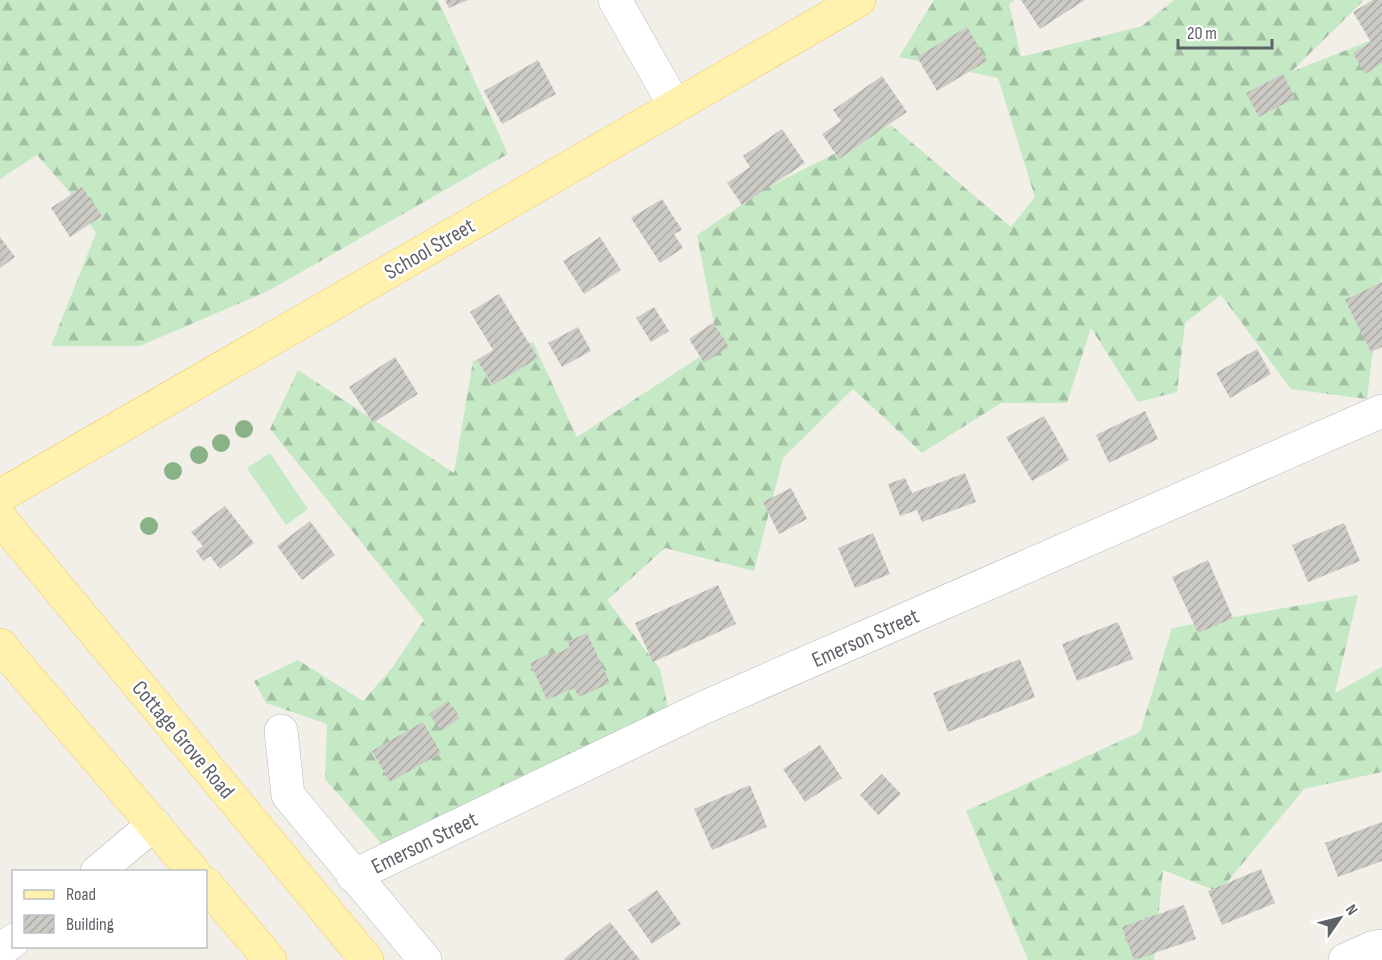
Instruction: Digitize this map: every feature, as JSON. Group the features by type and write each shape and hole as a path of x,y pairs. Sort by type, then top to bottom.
{"main road":[{"name":"School Street","path":"0,496 859,0"},
{"name":"Cottage Grove Road","path":"0,518 367,960"},
{"path":"0,645 192,870"},
{"path":"207,885 270,960"}],"street":[{"path":"615,0 675,106"},
{"name":"Emerson Street","path":"353,876 705,707 1382,411"},
{"path":"281,731 288,795 425,960"},
{"path":"99,870 154,824"},
{"path":"0,951 12,941"},
{"path":"1345,960 1374,947 1382,946"}],"green space":[{"path":"0,0 438,0 508,154 268,291 140,346 51,346 96,233 72,195 37,155 0,179"},
{"path":"934,0 1015,0 1009,4 1021,57 1142,26 1174,0 1364,0 1291,72 1382,36 1382,275 1367,399 1291,389 1221,295 1185,323 1177,392 1138,402 1091,328 1067,403 1001,403 922,453 853,389 783,458 754,571 665,548 607,600 660,669 671,723 393,857 325,779 327,724 266,703 254,681 298,660 363,701 392,668 424,620 270,429 298,370 454,473 473,361 533,342 577,437 718,345 697,235 767,188 891,125 1011,227 1035,197 998,78 899,57"},
{"path":"270,453 308,509 286,525 247,468"},
{"path":"1358,595 1335,693 1382,667 1382,772 1304,789 1219,892 1163,870 1154,960 1028,960 966,811 1140,732 1172,628"}],"building":[{"path":"445,0 468,0 449,8"},
{"path":"1021,0 1085,0 1040,29"},
{"path":"1373,0 1382,0 1382,63 1365,74 1353,53 1371,42 1353,12"},
{"path":"967,27 987,61 937,91 917,57"},
{"path":"538,60 556,94 502,124 484,91"},
{"path":"1283,74 1295,98 1259,117 1246,93"},
{"path":"882,76 907,112 839,159 822,134 841,121 833,110"},
{"path":"782,129 805,163 742,205 727,183 750,167 743,156"},
{"path":"82,187 102,216 70,237 51,208"},
{"path":"662,199 682,230 674,234 683,248 660,263 631,218"},
{"path":"0,237 15,257 0,268"},
{"path":"600,237 621,270 584,294 563,261"},
{"path":"1382,282 1382,347 1371,352 1345,300"},
{"path":"499,294 538,358 493,385 477,360 493,350 470,312"},
{"path":"654,307 669,331 651,342 636,318"},
{"path":"713,323 729,347 704,363 689,339"},
{"path":"578,327 591,351 562,367 548,343"},
{"path":"1257,349 1271,374 1230,398 1216,373"},
{"path":"395,357 418,394 373,423 349,387"},
{"path":"1145,411 1158,439 1109,463 1096,435"},
{"path":"1044,416 1069,460 1032,481 1006,437"},
{"path":"965,473 976,502 922,522 917,510 900,516 888,484 905,478 912,493"},
{"path":"791,488 807,519 779,534 763,502"},
{"path":"225,506 254,543 220,569 210,556 203,561 196,551 203,546 191,532"},
{"path":"310,521 335,555 302,580 277,546"},
{"path":"1344,523 1360,561 1308,582 1292,545"},
{"path":"873,533 890,574 855,588 838,548"},
{"path":"1208,560 1233,618 1198,633 1172,577"},
{"path":"718,585 736,624 653,662 635,623"},
{"path":"1118,622 1133,659 1077,681 1062,644"},
{"path":"587,633 610,683 579,697 574,688 547,700 530,663 555,651 556,654 570,647 567,642"},
{"path":"1020,659 1035,697 948,732 933,693"},
{"path":"448,701 460,718 441,731 429,714"},
{"path":"423,722 441,753 390,782 372,751"},
{"path":"820,745 842,778 805,802 783,769"},
{"path":"882,774 901,794 878,815 860,795"},
{"path":"750,785 767,827 712,850 694,809"},
{"path":"1382,822 1382,861 1338,877 1325,843"},
{"path":"1261,869 1275,903 1222,925 1208,891"},
{"path":"657,890 681,924 652,944 628,910"},
{"path":"1184,905 1196,939 1134,960 1122,927"},
{"path":"610,922 640,960 564,959"}]}
